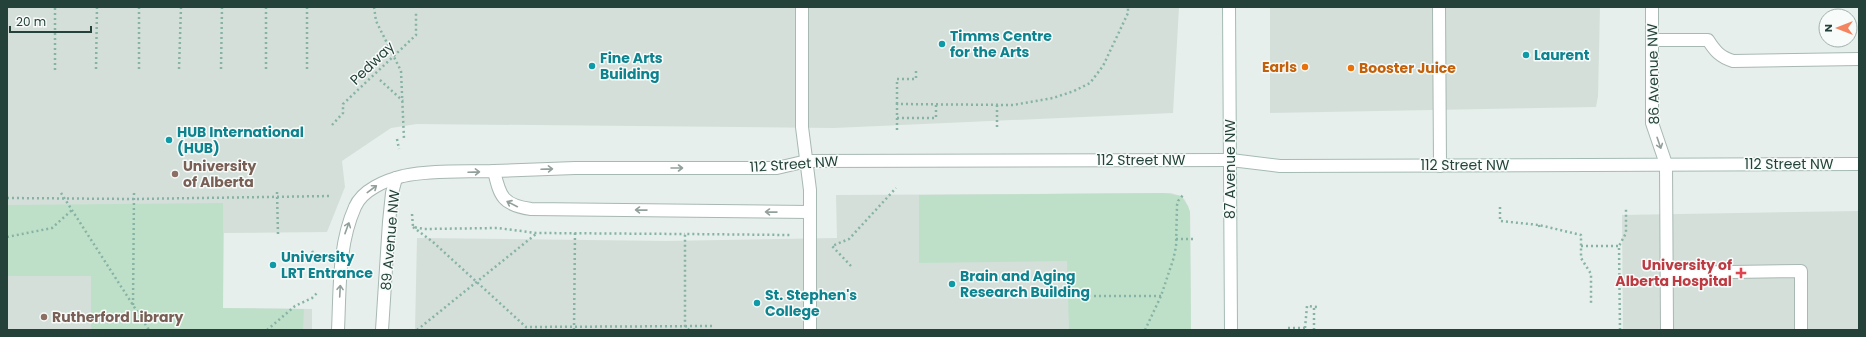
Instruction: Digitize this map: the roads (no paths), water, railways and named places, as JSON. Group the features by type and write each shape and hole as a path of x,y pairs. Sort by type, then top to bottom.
{"street":[{"path":"802,7 802,127 810,190 810,330"},
{"name":"87 Avenue NW","path":"1229,7 1231,330"},
{"path":"1440,7 1440,166"},
{"name":"86 Avenue NW","path":"1652,7 1652,123 1666,164 1668,330"},
{"path":"1652,40 1708,40 1717,53 1724,58 1733,61 1859,59"},
{"name":"112 Street NW","path":"424,174 575,168 777,168 807,160 1231,160 1280,166 1859,164"},
{"path":"494,171 500,194 505,200 510,204 531,209 810,212"},
{"name":"89 Avenue NW","path":"382,330 389,222 392,193 396,178 424,174"},
{"path":"338,330 341,271 345,235 355,206 376,186 396,178"},
{"path":"1667,273 1802,271 1801,330"}],"place":[{"name":"Timms Centre for the Arts","path":"942,44"},
{"name":"Laurent","path":"1526,55"},
{"name":"Fine Arts Building","path":"592,66"},
{"name":"Earls","path":"1305,67"},
{"name":"Booster Juice","path":"1351,68"},
{"name":"HUB International (HUB)","path":"169,140"},
{"name":"University of Alberta","path":"175,174"},
{"name":"University LRT Entrance","path":"273,265"},
{"name":"University of Alberta Hospital","path":"1741,273"},
{"name":"Brain and Aging Research Building","path":"952,284"},
{"name":"St. Stephen's College","path":"757,303"},
{"name":"Rutherford Library","path":"44,317"}]}
